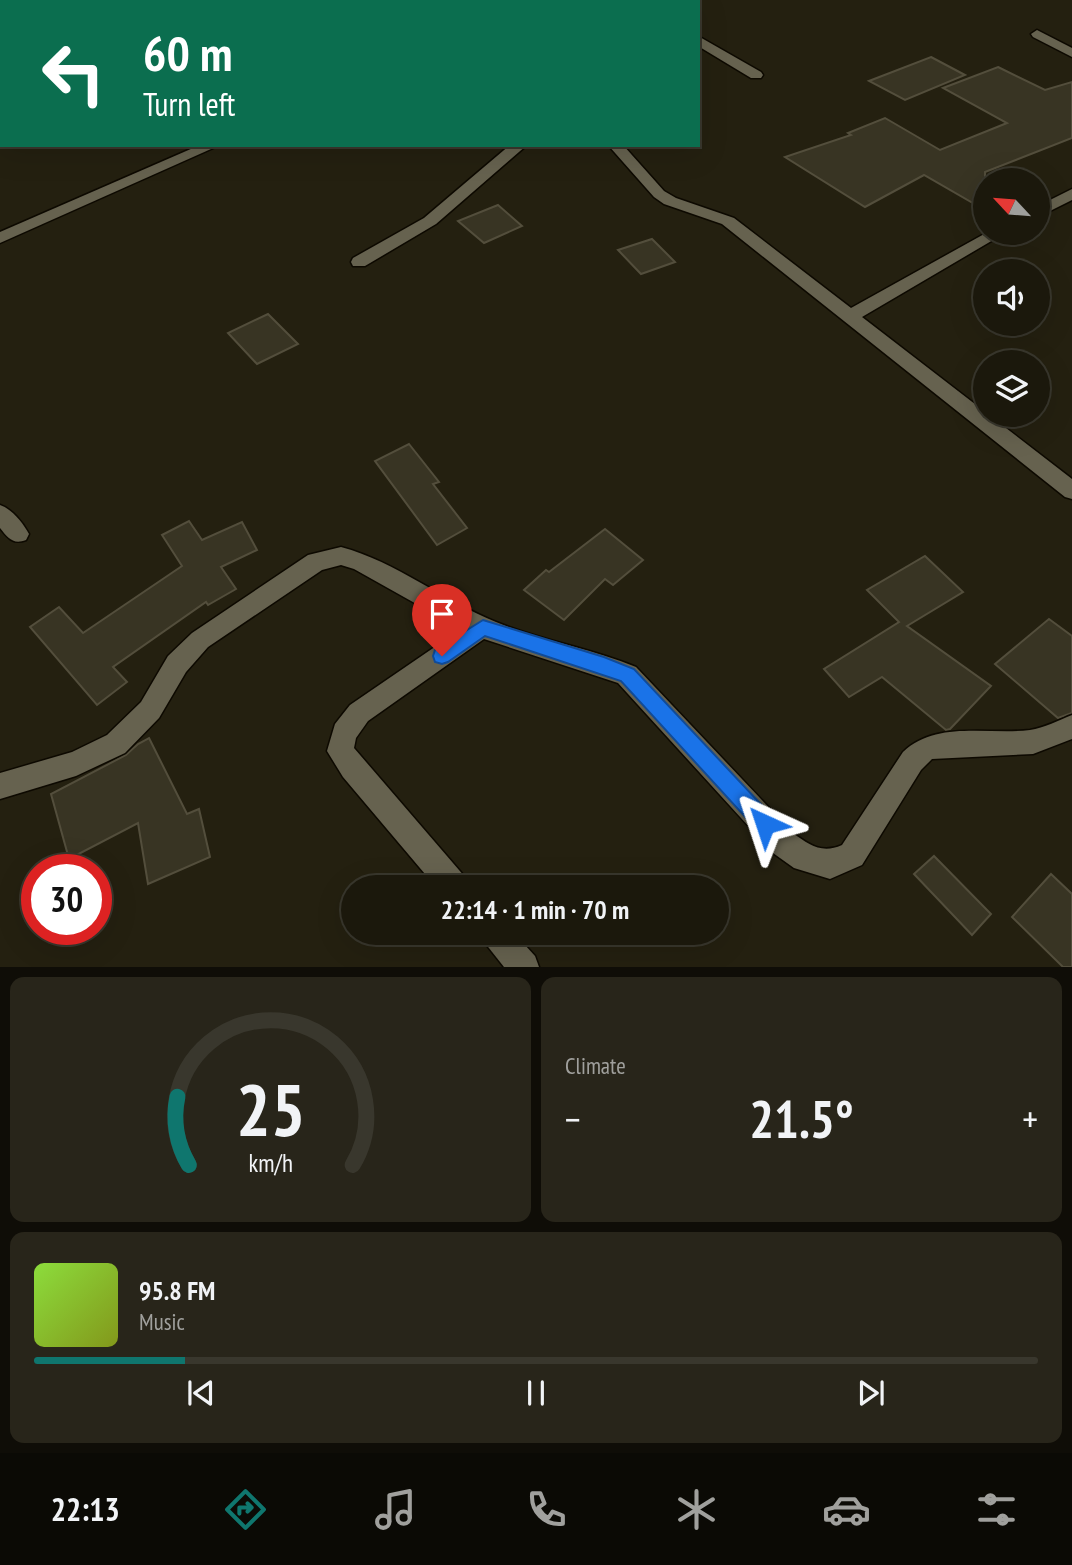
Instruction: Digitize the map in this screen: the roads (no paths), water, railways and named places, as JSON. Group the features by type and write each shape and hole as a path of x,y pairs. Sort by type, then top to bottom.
{"street":[{"path":"1037,34 1072,53"},
{"path":"700,41 756,75"},
{"path":"0,238 208,147"},
{"path":"359,262 430,221 493,164 517,147"},
{"path":"617,147 659,194 670,201 728,221 1072,491"},
{"path":"1050,206 1072,194"},
{"path":"849,317 976,245"},
{"path":"0,513 18,534"},
{"path":"0,786 76,763 116,744 150,710 177,664 200,640 316,562 341,556 359,561 461,618 627,675 783,843 804,859 830,865 852,855 912,761 923,750 936,745 1033,742 1072,727"},
{"path":"445,875 352,768 341,751 344,733 359,713 483,627"},
{"path":"505,945 524,967"}]}
